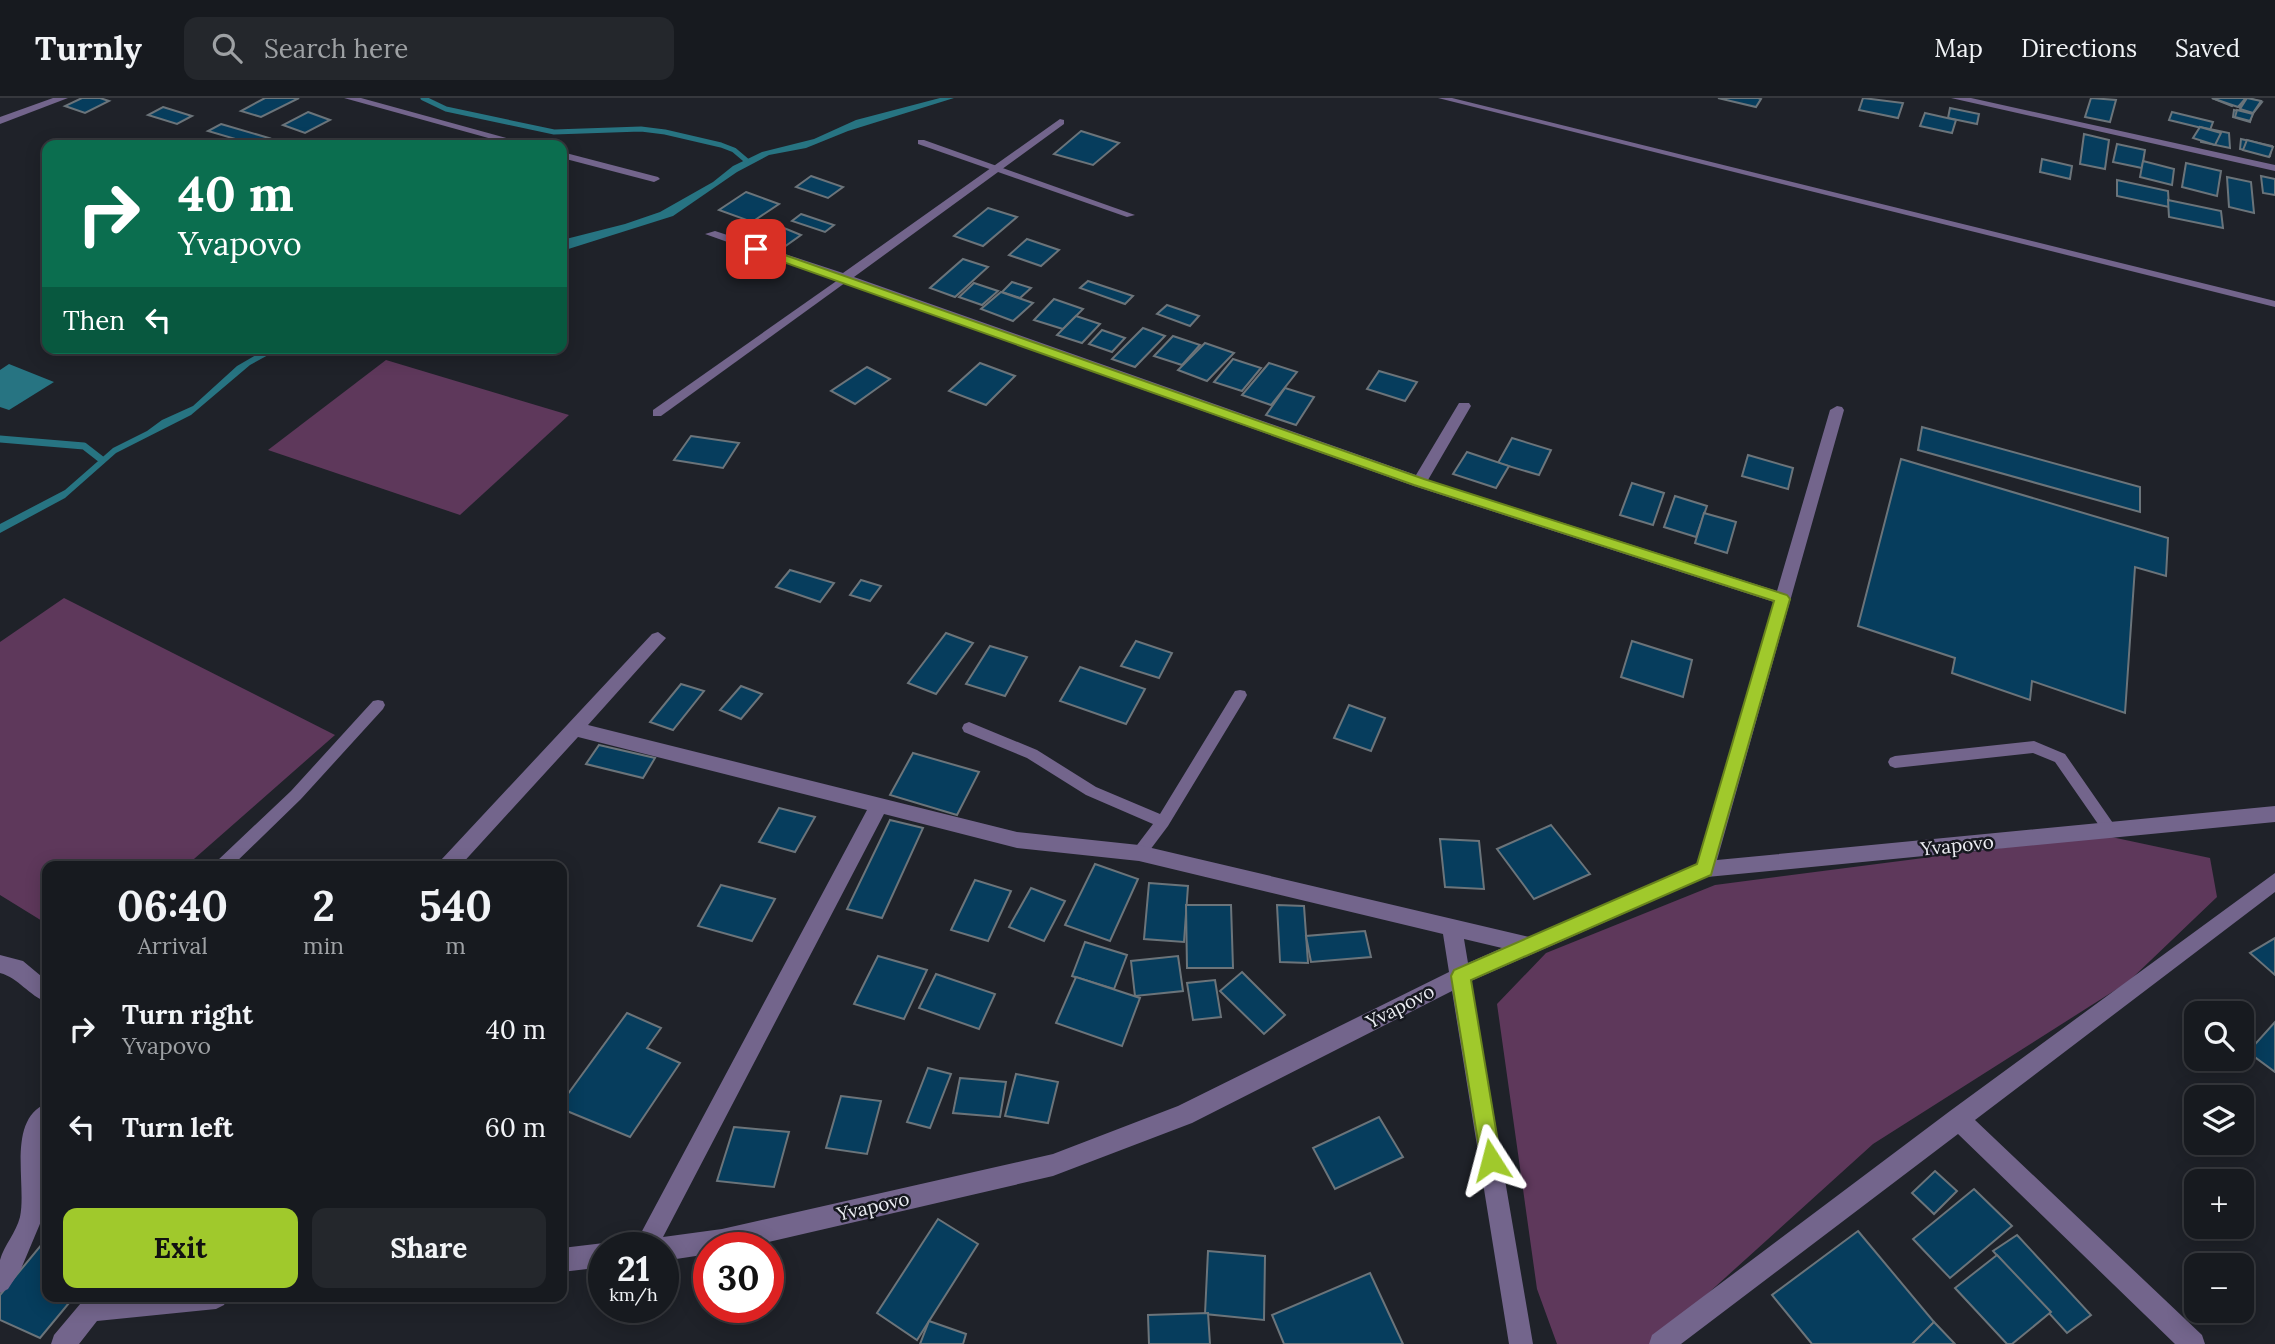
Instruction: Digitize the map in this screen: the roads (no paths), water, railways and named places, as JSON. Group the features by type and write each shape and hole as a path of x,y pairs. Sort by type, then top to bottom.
{"street":[{"path":"0,121 63,98"},
{"path":"349,98 507,140"},
{"path":"1956,98 2275,168"},
{"path":"845,278 1060,122"},
{"path":"567,156 654,179"},
{"path":"711,234 845,278 1419,482 1782,599"},
{"path":"1419,482 1464,406"},
{"path":"1705,869 1837,410"},
{"path":"453,861 658,638"},
{"path":"575,729 1017,840 1139,853 1529,946"},
{"path":"653,1232 879,806"},
{"name":"Yvapovo","path":"679,1247 722,1241 1053,1165 1184,1115 1461,976 1705,869 2275,814"},
{"path":"1661,1344 2275,881"},
{"path":"1451,927 1521,1344"},
{"path":"0,964 16,968 42,986"},
{"path":"1958,1119 2193,1344"},
{"path":"0,1281 19,1252 29,1228 34,1196 29,1144 42,1122"},
{"path":"567,1259 588,1257"},
{"path":"63,1344 96,1303 116,1302"}],"lane":[{"path":"1442,98 2275,304"},
{"path":"921,142 994,170 1130,215"},
{"path":"657,413 845,278"},
{"path":"1139,853 1163,822 1240,695"},
{"path":"227,861 304,787 379,705"},
{"path":"970,728 1032,754 1091,791 1163,822"},
{"path":"1895,762 2042,748 2060,758 2110,830"}],"water":[{"path":"940,98 954,98 848,131 806,148 769,155 737,172 673,216 567,249 567,239 660,212 713,182 733,166 762,152 814,139 856,120"},
{"path":"258,354 270,354 250,365 191,415 116,453 65,498 0,533 0,524 65,490 113,448 193,406 237,366"},
{"path":"9,364 54,382 9,410 0,407 0,370"}],"waterway":[{"path":"423,98 446,109 554,132 641,129 665,132 721,145 734,150 747,161"},
{"path":"0,439 84,446 102,460"}]}
